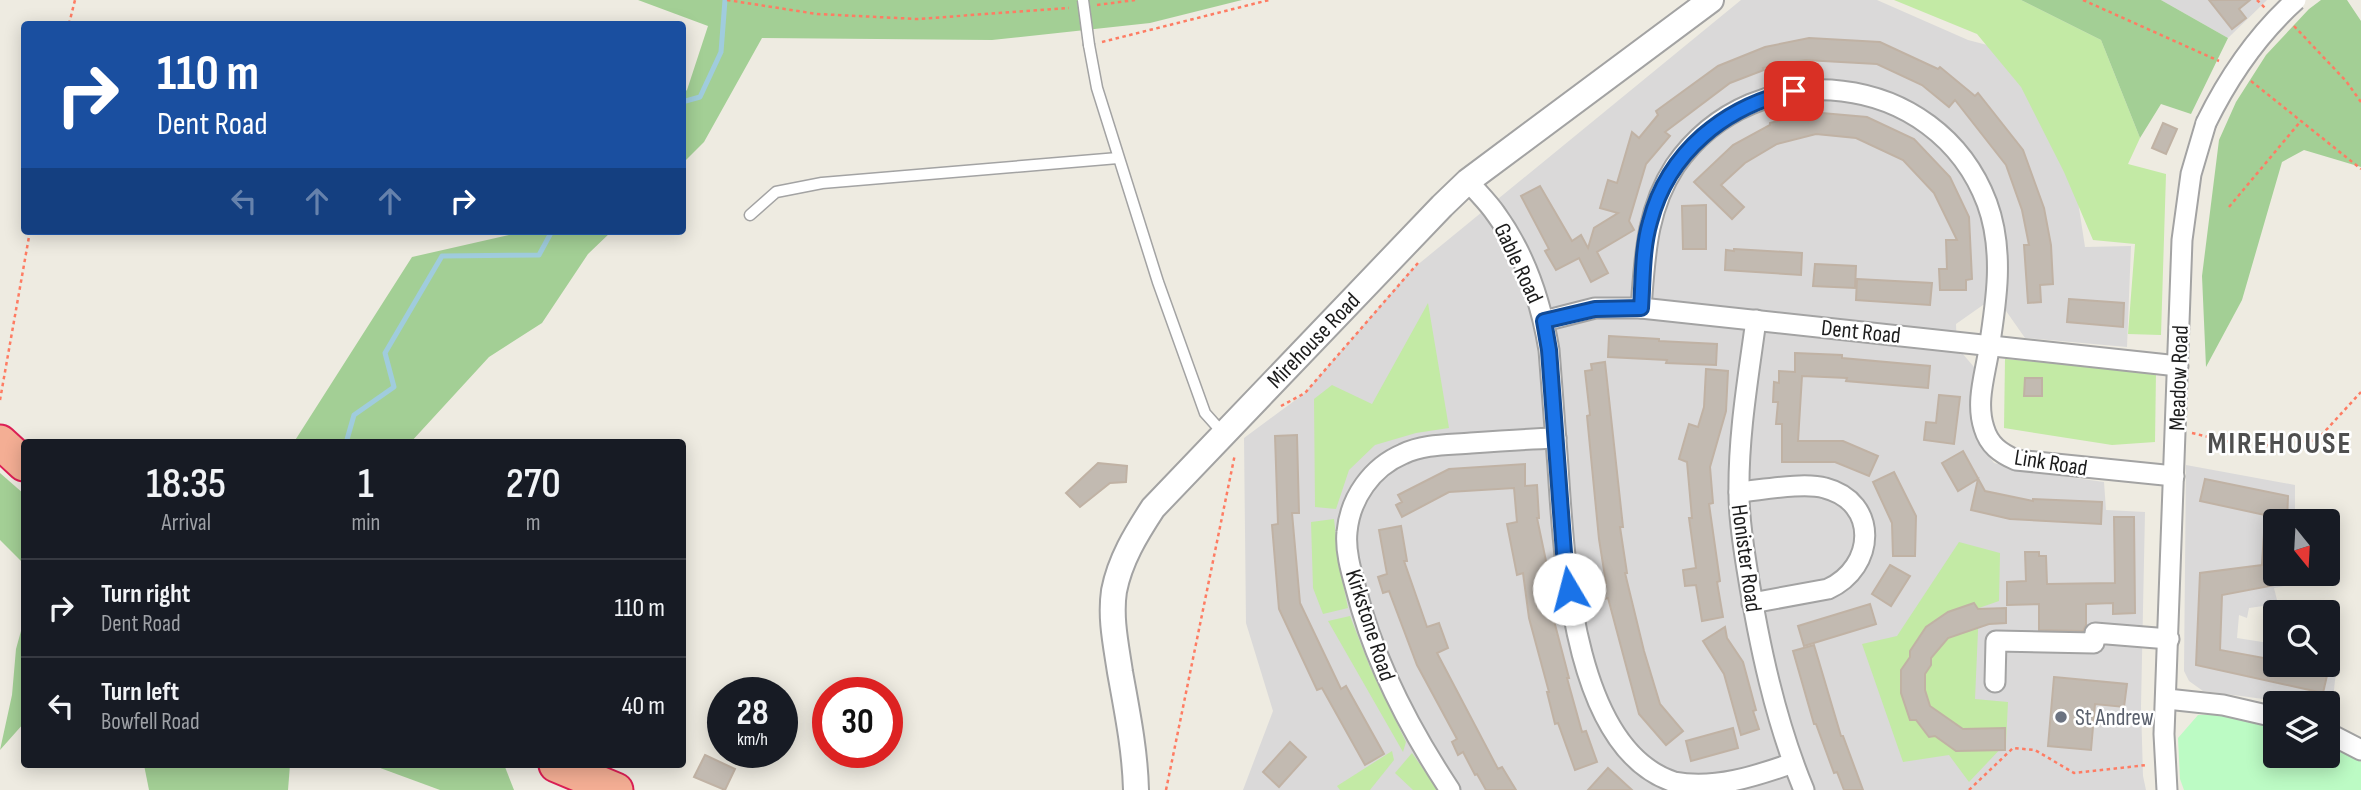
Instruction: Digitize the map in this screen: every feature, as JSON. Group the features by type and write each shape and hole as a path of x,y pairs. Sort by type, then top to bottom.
{"highway":[{"path":"0,442 21,461"},
{"path":"563,768 616,790"}],"street":[{"name":"Mirehouse Road","path":"1136,790 1129,724 1113,626 1114,592 1122,562 1153,508 1229,443 1441,206 1468,181 1711,0"},
{"name":"Meadow Road","path":"2167,790 2165,763 2178,366 2184,218 2191,174 2206,123 2235,70 2272,23 2296,0"},
{"path":"1641,308 1649,223 1664,184 1688,150 1718,122 1754,102 1794,91 1836,90 1877,98 1912,114 1943,138 1969,167 1987,202 1997,240 1998,279 1989,345"},
{"name":"Gable Road","path":"1468,181 1496,213 1507,231 1526,269 1544,321 1569,589 1588,672 1598,701 1620,741 1636,760 1653,772 1674,782 1695,785 1739,782 1793,763"},
{"name":"Dent Road","path":"1544,321 1595,309 1641,308 2178,366"},
{"name":"Honister Road","path":"1756,320 1742,418 1739,492 1742,543 1752,603 1774,700 1804,790"},
{"name":"Link Road","path":"1989,345 1981,410 1983,426 1998,452 2032,463 2174,476"},
{"name":"Kirkstone Road","path":"1450,790 1413,730 1370,638 1356,591 1347,545 1349,517 1368,480 1384,465 1403,454 1430,446 1556,438"},
{"path":"1739,492 1813,486 1824,488 1844,497 1853,505 1859,514 1865,536 1856,569 1839,584 1828,589 1752,603"},
{"path":"1995,682 1996,641 2094,643 2095,633 2169,639"},
{"path":"2167,699 2224,705 2263,714"},
{"path":"2340,738 2359,745"}],"lane":[{"path":"1084,3 1094,77 1158,282 1205,413 1229,443"},
{"path":"750,215 776,192 822,183 1118,158"}],"path":[{"path":"70,21 75,0"},
{"path":"727,0 817,14 917,19 1072,8"},
{"path":"1084,3 1135,0"},
{"path":"1089,45 1269,0"},
{"path":"2257,0 2264,7"},
{"path":"2292,24 2346,80 2361,102"},
{"path":"2230,207 2300,122"},
{"path":"0,400 29,235"},
{"path":"1280,406 1305,393 1420,261"},
{"path":"2176,430 2251,447 2317,440 2361,392"},
{"path":"1166,790 1229,443"},
{"path":"1969,790 2013,748 2035,750 2074,773 2165,763"}],"shaded area":[{"path":"1741,0 1877,0 1968,40 1991,46 2027,93 2077,195 2085,247 2131,246 2127,347 2025,338 2004,308 1983,305 1956,324 1957,347 1979,373 1975,417 1977,441 1994,463 2025,471 2104,482 2106,510 2145,512 2141,706 2143,776 2146,790 1243,790 1273,711 1246,623 1244,438 1305,393 1410,271"},
{"path":"2161,0 2267,0 2228,38"},
{"path":"2186,465 2295,485 2295,509 2263,509 2263,586 2284,586 2274,588 2277,600 2263,600 2263,606 2249,608 2247,618 2239,615 2237,638 2263,642 2263,677 2335,677 2334,691 2263,691 2263,699 2203,691 2189,681 2184,671"}],"green space":[{"path":"638,0 1242,0 1150,23 992,40 762,38 704,142 686,160 686,91 708,26"},
{"path":"1894,0 2021,0 2101,40 2140,138 2128,164 2166,174 2161,335 2128,334 2135,244 2093,240 2064,172 2021,87 1977,34"},
{"path":"2021,0 2161,0 2228,38 2191,114 2161,104 2140,138 2101,40"},
{"path":"2321,0 2347,0 2361,21 2361,167 2304,150 2282,162 2242,300 2206,367 2202,276 2219,140 2236,102 2266,55 2309,9"},
{"path":"509,235 608,235 588,254 542,323 489,357 414,439 296,439 412,257"},
{"path":"1428,303 1449,428 1416,433 1375,445 1349,470 1336,509 1315,507 1314,399 1332,385 1372,404"},
{"path":"2005,359 2156,372 2155,442 2112,445 2004,428"},
{"path":"0,473 21,491 21,561 0,540"},
{"path":"1334,519 1348,608 1323,614 1313,588 1311,522"},
{"path":"1959,542 2000,553 1999,601 1979,608 1975,699 2008,702 2006,743 1969,782 1949,755 1903,762 1862,644 1897,636"},
{"path":"1350,616 1370,667 1406,742 1403,752 1328,621"},
{"path":"21,631 21,726 0,750 12,695 16,649"},
{"path":"2218,714 2263,724 2263,768 2340,768 2340,751 2361,762 2361,790 2184,790 2180,779 2178,738 2198,715"},
{"path":"1392,751 1394,760 1370,790 1340,790 1337,786"},
{"path":"1412,753 1438,790 1413,790 1395,773"},
{"path":"145,768 290,768 288,790 149,790"},
{"path":"380,768 505,768 514,790 440,790"}],"building":[{"path":"2209,0 2250,0 2239,9 2246,18 2232,29"},
{"path":"1809,38 1880,42 1938,69 1940,67 1975,96 1978,93 2023,150 2044,208 2051,245 2053,284 2040,285 2041,302 2028,303 2024,245 2029,245 2022,210 2006,165 1955,100 1949,107 1922,85 1877,64 1805,60 1763,68 1764,70 1730,83 1665,132 1670,136 1646,164 1629,221 1634,230 1597,252 1608,273 1591,282 1579,258 1556,270 1545,251 1549,249 1521,196 1540,186 1572,241 1581,235 1588,248 1594,228 1618,213 1600,208 1608,180 1617,183 1632,132 1639,138 1658,115 1656,111 1718,66 1765,47"},
{"path":"1811,109 1813,116 1822,113 1867,117 1914,139 1950,177 1969,217 1972,279 1966,280 1966,290 1940,290 1939,269 1947,269 1946,240 1957,240 1934,193 1903,160 1856,138 1816,134 1777,144 1745,163 1721,185 1744,207 1732,219 1694,182 1733,145 1770,123 1797,116 1796,113"},
{"path":"2163,123 2177,129 2166,154 2152,148"},
{"path":"1706,205 1706,249 1683,249 1682,206"},
{"path":"1726,250 1802,253 1801,275 1725,270"},
{"path":"1815,264 1856,266 1855,288 1813,286"},
{"path":"1857,279 1932,283 1930,305 1856,300"},
{"path":"2069,299 2124,303 2123,327 2067,322"},
{"path":"1609,336 1717,344 1716,365 1608,357"},
{"path":"1795,353 1842,355 1842,358 1930,366 1928,388 1846,381 1847,378 1802,376 1798,441 1843,441 1878,456 1869,476 1835,462 1782,462 1782,424 1776,424 1778,402 1773,402 1774,382 1779,383 1779,371 1795,372"},
{"path":"1605,362 1623,527 1620,527 1625,573 1660,704 1683,731 1666,745 1639,714 1608,598 1604,599 1600,585 1606,583 1599,539 1585,371 1592,370 1591,364"},
{"path":"1706,369 1728,371 1726,411 1710,467 1713,503 1709,504 1723,617 1702,621 1696,585 1685,586 1683,570 1696,568 1689,518 1692,518 1687,462 1679,459 1689,424 1698,427 1704,407"},
{"path":"2025,378 2042,378 2042,396 2024,396"},
{"path":"1939,395 1960,397 1954,444 1924,440 1926,422 1936,423"},
{"path":"1297,435 1299,513 1292,513 1300,603 1341,689 1346,686 1384,754 1365,765 1322,688 1317,690 1279,609 1272,525 1278,524 1275,436"},
{"path":"1963,451 1985,491 2033,501 2102,502 2101,524 2010,519 1971,510 1978,479 1958,491 1942,463"},
{"path":"1098,463 1127,466 1126,482 1110,483 1080,507 1066,493"},
{"path":"1525,464 1525,486 1537,485 1537,518 1546,561 1552,613 1567,678 1582,732 1586,731 1597,762 1575,770 1558,723 1555,724 1529,618 1523,573 1517,575 1507,524 1517,522 1514,488 1449,492 1402,517 1396,505 1402,502 1398,495 1449,469"},
{"path":"1894,472 1916,516 1915,556 1893,556 1892,523 1873,482"},
{"path":"2205,479 2288,496 2288,509 2263,509 2263,515 2200,501"},
{"path":"2114,517 2134,517 2135,613 2113,614 2113,603 2086,604 2086,625 2083,631 2039,630 2039,604 2007,605 2007,582 2026,581 2025,552 2039,552 2039,556 2046,556 2047,584 2115,583"},
{"path":"1401,526 1407,561 1404,561 1427,627 1439,623 1448,648 1437,653 1498,769 1502,767 1516,790 1486,790 1463,752 1458,755 1452,742 1457,739 1417,665 1389,591 1383,593 1378,577 1387,574 1379,530"},
{"path":"2263,549 2263,586 2270,586 2222,595 2220,650 2263,658 2263,677 2327,677 2323,691 2196,665 2200,573 2262,565"},
{"path":"1890,565 1910,576 1891,606 1872,594"},
{"path":"1974,603 1978,609 2006,608 2006,623 1989,624 1948,638 1931,658 1931,665 1925,674 1925,690 1930,706 1963,729 2005,728 2005,750 1956,751 1935,736 1929,737 1916,720 1910,720 1901,693 1901,670 1926,627 1948,612"},
{"path":"1870,604 1876,624 1804,646 1798,626"},
{"path":"1725,627 1727,638 1743,662 1759,729 1741,735 1724,674 1703,641"},
{"path":"1814,645 1841,736 1863,790 1844,790 1814,724 1793,651"},
{"name":"St Andrew","path":"2054,677 2127,684 2124,707 2095,704 2091,750 2048,746"},
{"path":"1733,728 1738,748 1691,761 1686,741"},
{"path":"1290,742 1306,757 1279,787 1263,772"},
{"path":"705,755 707,768 735,769 725,790 694,777"},
{"path":"1608,768 1632,790 1588,790"}],"waterway":[{"path":"686,101 700,97 721,52 725,0"},
{"path":"347,439 354,415 394,387 385,353 442,256 539,255 550,235"}],"place":[{"name":"St Andrew","path":"2061,717"}],"district":[{"name":"MIREHOUSE","path":"2280,443"}],"route":[{"path":"1569,589 1549,350 1544,321 1578,311 1641,308 1649,223 1664,184 1675,167 1702,135 1718,122 1754,102 1794,91"}]}
